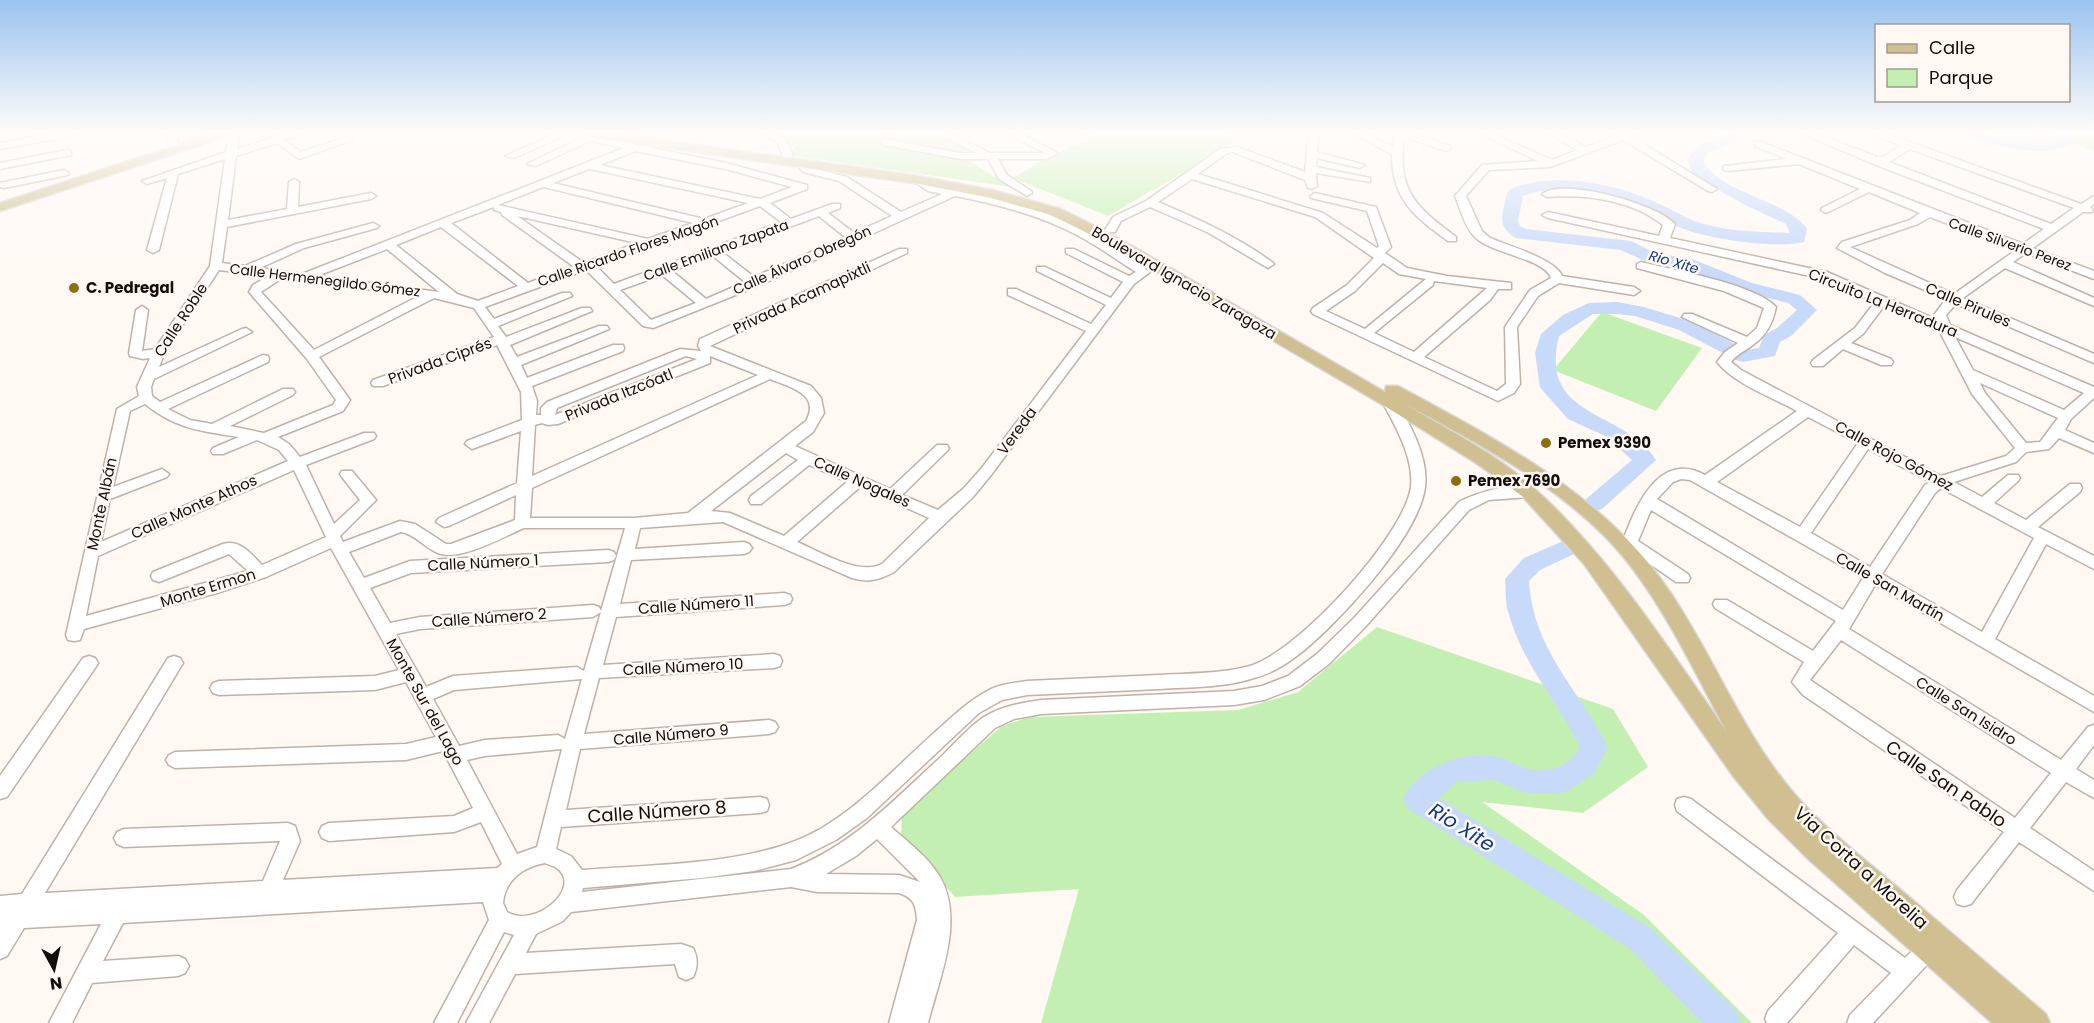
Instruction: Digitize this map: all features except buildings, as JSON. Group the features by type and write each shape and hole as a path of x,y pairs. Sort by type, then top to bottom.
{"main road":[{"path":"0,207 60,181"},
{"name":"Boulevard Ignacio Zaragoza","path":"923,181 1036,205 1074,220 1389,401 1482,459 1528,492 1591,559 1665,661"},
{"name":"Boulevard Ignacio Zaragoza","path":"961,181 1027,194 1059,205 1111,230 1221,295 1515,457 1570,497 1629,547 1664,598 1696,656"},
{"path":"1665,661 1696,656"},
{"name":"Via Corta a Morelia","path":"1696,656 1737,731 1791,806 1824,839 2037,1023"},
{"name":"Via Corta a Morelia","path":"1665,661 1742,769 1776,812 1816,852 2012,1023"}],"street":[{"path":"4,184 43,181"},
{"path":"153,250 171,181"},
{"name":"Calle Roble","path":"146,398 144,387 159,352 216,266 230,181"},
{"path":"304,277 443,223 495,206 552,181"},
{"path":"662,181 763,203 789,224"},
{"name":"Calle Ricardo Flores Magón","path":"478,305 525,286 708,223 803,187 780,181"},
{"path":"846,181 900,216"},
{"path":"920,181 932,189 954,194"},
{"path":"1008,181 1027,194"},
{"path":"1111,230 1117,219 1150,203 1183,181"},
{"path":"1209,181 1319,215 1378,256 1424,281 1366,334"},
{"path":"1312,181 1319,215"},
{"path":"1398,181 1399,188 1425,219 1452,239"},
{"path":"1473,181 1462,193 1460,200 1477,233 1547,266 1556,273 1557,279"},
{"path":"1699,181 1712,189"},
{"name":"Calle Silverio Perez","path":"1847,181 2025,250 2091,270"},
{"path":"1927,181 2053,229"},
{"path":"2007,181 2089,210"},
{"path":"292,211 294,182"},
{"path":"544,184 708,223"},
{"path":"1826,210 1867,189"},
{"path":"1547,194 1558,192 1581,194 1636,206 1669,224 1664,239"},
{"name":"Calle Álvaro Obregón","path":"612,289 650,324 705,304 954,194"},
{"name":"Vereda","path":"787,542 858,574 874,575 888,568 940,516 968,493 1130,281 1144,272 1082,234 1041,215 993,200 954,194"},
{"path":"224,224 370,196"},
{"path":"1315,196 1372,209 1385,247 1351,288 1317,311 1498,397 1509,390 1513,384 1511,327 1534,293 1557,279 1634,291"},
{"path":"2022,448 1979,394 1940,315 1954,299 2004,263 2053,229 2089,210 2094,199"},
{"path":"1150,203 1208,226 1239,243 1268,264"},
{"path":"495,206 651,243"},
{"path":"495,206 585,266 612,289"},
{"name":"Calle Emiliano Zapata","path":"612,289 836,206"},
{"path":"820,212 853,238"},
{"name":"Calle Pirules","path":"1929,213 1914,222 1846,244 1843,248 2094,359"},
{"name":"Circuito La Herradura","path":"1548,215 1810,272 2094,392"},
{"path":"443,223 525,286"},
{"path":"246,270 300,246 373,226"},
{"path":"296,234 300,246"},
{"path":"388,244 453,297"},
{"path":"714,251 754,283"},
{"name":"Privada Acamapixtli","path":"704,353 705,342 903,251"},
{"path":"1070,251 1130,281"},
{"path":"2004,263 2094,302"},
{"name":"Calle Hermenegildo Gómez","path":"216,266 433,294 453,297 478,305"},
{"path":"1641,266 1719,286 1767,304 1771,309 1762,330 1745,345 1688,317"},
{"path":"1041,269 1113,304"},
{"path":"663,270 705,304"},
{"path":"1403,271 1500,286 1416,357"},
{"path":"218,451 342,404 343,400 312,356 255,292 257,288 281,274"},
{"path":"1012,292 1094,330"},
{"name":"Calle Hermenegildo Gómez","path":"312,356 433,294"},
{"path":"491,324 566,296"},
{"path":"1818,363 1859,331 1882,301"},
{"path":"478,305 502,341 530,401 531,421 522,523 634,523 693,517 725,517 787,542 858,481"},
{"path":"141,310 135,353 143,355 159,352"},
{"name":"Privada Ciprés","path":"378,383 586,311"},
{"path":"513,363 603,329"},
{"path":"148,376 246,332"},
{"path":"1841,344 1886,362"},
{"name":"Calle Rojo Gómez","path":"1745,345 1727,356 1724,362 1736,373 2088,560"},
{"path":"524,384 618,348"},
{"path":"472,444 690,352 705,358 704,353 707,350 806,389 816,398 819,407 816,419 808,429 693,517"},
{"name":"Privada Itzcóatl","path":"548,411 548,421 553,421 704,353"},
{"path":"159,408 263,359"},
{"path":"1967,372 2066,416"},
{"path":"444,522 771,374"},
{"path":"213,429 288,392"},
{"path":"2022,448 2044,446 2057,432 2066,416 2094,392"},
{"path":"146,398 176,419 213,429 260,436 278,442 297,463 335,541 369,500 347,474"},
{"name":"Monte Albán","path":"76,630 103,496 124,409 146,398"},
{"path":"575,880 711,868 789,854 829,834 860,812 973,708 998,694 1027,688 1219,679 1246,674 1273,664 1299,645 1339,607 1392,540 1412,510 1418,489 1417,464 1409,440 1389,401"},
{"path":"1706,482 1808,411"},
{"path":"2057,432 2094,448"},
{"name":"Calle Monte Athos","path":"92,552 297,463 369,436"},
{"path":"1802,536 1866,442"},
{"name":"Calle Nogales","path":"784,446 807,459 940,516"},
{"path":"892,496 942,448"},
{"path":"1721,604 1816,661 1930,489 1941,481 2011,459 2022,448"},
{"path":"756,500 807,459"},
{"name":"Calle San Martín","path":"1648,501 1663,481 1676,474 1684,472 1706,482 2094,705"},
{"path":"103,496 162,474"},
{"path":"1984,504 2013,478"},
{"path":"2028,527 2075,488"},
{"path":"567,903 791,878 823,866 849,850 878,827 989,723 1011,712 1041,707 1234,698 1264,693 1294,681 1323,659 1360,621 1464,506 1476,498 1490,494 1528,492"},
{"path":"1648,501 1629,547 1682,578"},
{"name":"Calle San Isidro","path":"1648,501 2094,790"},
{"name":"Monte Ermon","path":"76,630 260,573 335,541 399,526 410,528 442,549 451,550 464,547 522,523"},
{"path":"545,854 554,819 565,742 616,555 634,523"},
{"path":"1985,642 2043,535"},
{"name":"Monte Sur del Lago","path":"335,541 362,585 408,673 486,812 503,879"},
{"path":"2088,560 2094,545"},
{"path":"159,576 224,549 233,548 260,573"},
{"name":"Calle Número 1","path":"362,585 410,567 744,548"},
{"name":"Calle Número 11","path":"601,611 784,599"},
{"name":"Calle Número 2","path":"387,631 420,623 601,611"},
{"name":"Calle Número 10","path":"421,696 453,683 774,661"},
{"name":"Calle San Pablo","path":"1816,661 1803,676 1801,682 1809,690 2094,882"},
{"path":"0,791 89,663"},
{"path":"0,949 16,914 174,663"},
{"path":"219,688 375,683 396,679 408,673"},
{"name":"Calle Número 9","path":"175,760 484,748 769,727"},
{"path":"1964,897 2094,732"},
{"name":"Calle Número 8","path":"554,819 760,805"},
{"path":"1684,806 1906,972"},
{"path":"329,832 453,824 486,812"},
{"path":"878,827 933,884 940,904 941,924 917,1023"},
{"path":"124,838 288,832 290,841 266,897"},
{"path":"545,854 561,857 571,866 575,880 567,903 544,922 529,927 513,926 500,920 493,908 503,879 528,857 545,854"},
{"path":"708,888 711,868"},
{"path":"791,878 817,883 899,884 915,889 926,901 927,920 900,1023"},
{"path":"16,914 503,879"},
{"path":"0,905 16,914 117,913 266,897"},
{"path":"60,1023 117,913"},
{"path":"445,1023 500,920"},
{"path":"477,1023 529,927"},
{"path":"1776,1018 1852,932"},
{"path":"1858,1023 1928,949"},
{"path":"510,964 681,954 686,955 686,970"},
{"path":"86,973 178,966"}],"green space":[{"path":"967,181 1001,181 1011,187"},
{"path":"1020,181 1169,181 1108,216"},
{"path":"1602,312 1702,348 1656,411 1553,370"},
{"path":"1377,627 1613,709 1648,767 1583,813 1482,802 1644,915 1752,1023 1041,1023 1079,889 955,897 901,836 902,813 1002,726 1030,717 1238,710 1298,692"}],"waterway":[{"name":"Rio Xite","path":"1594,504 1645,460 1612,431 1575,414 1550,387 1545,353 1550,334 1570,319 1589,309 1617,308 1637,311 1686,326 1743,356 1768,352 1771,339 1784,332 1808,310 1794,299 1746,287 1686,263 1651,257 1625,245 1522,234 1513,229 1510,221 1515,193 1545,185 1580,186 1614,193 1650,205 1683,223 1702,229 1743,236 1798,238 1799,229 1792,220 1751,202 1714,181"},
{"name":"Rio Xite","path":"1568,547 1532,564 1517,579 1518,600 1526,631 1534,648 1594,747 1584,766 1559,782 1526,781 1494,768 1451,771 1417,799 1641,939 1725,1023"}],"place":[{"name":"C. Pedregal","path":"74,288"},
{"name":"Pemex 9390","path":"1546,443"},
{"name":"Pemex 7690","path":"1456,481"}]}
